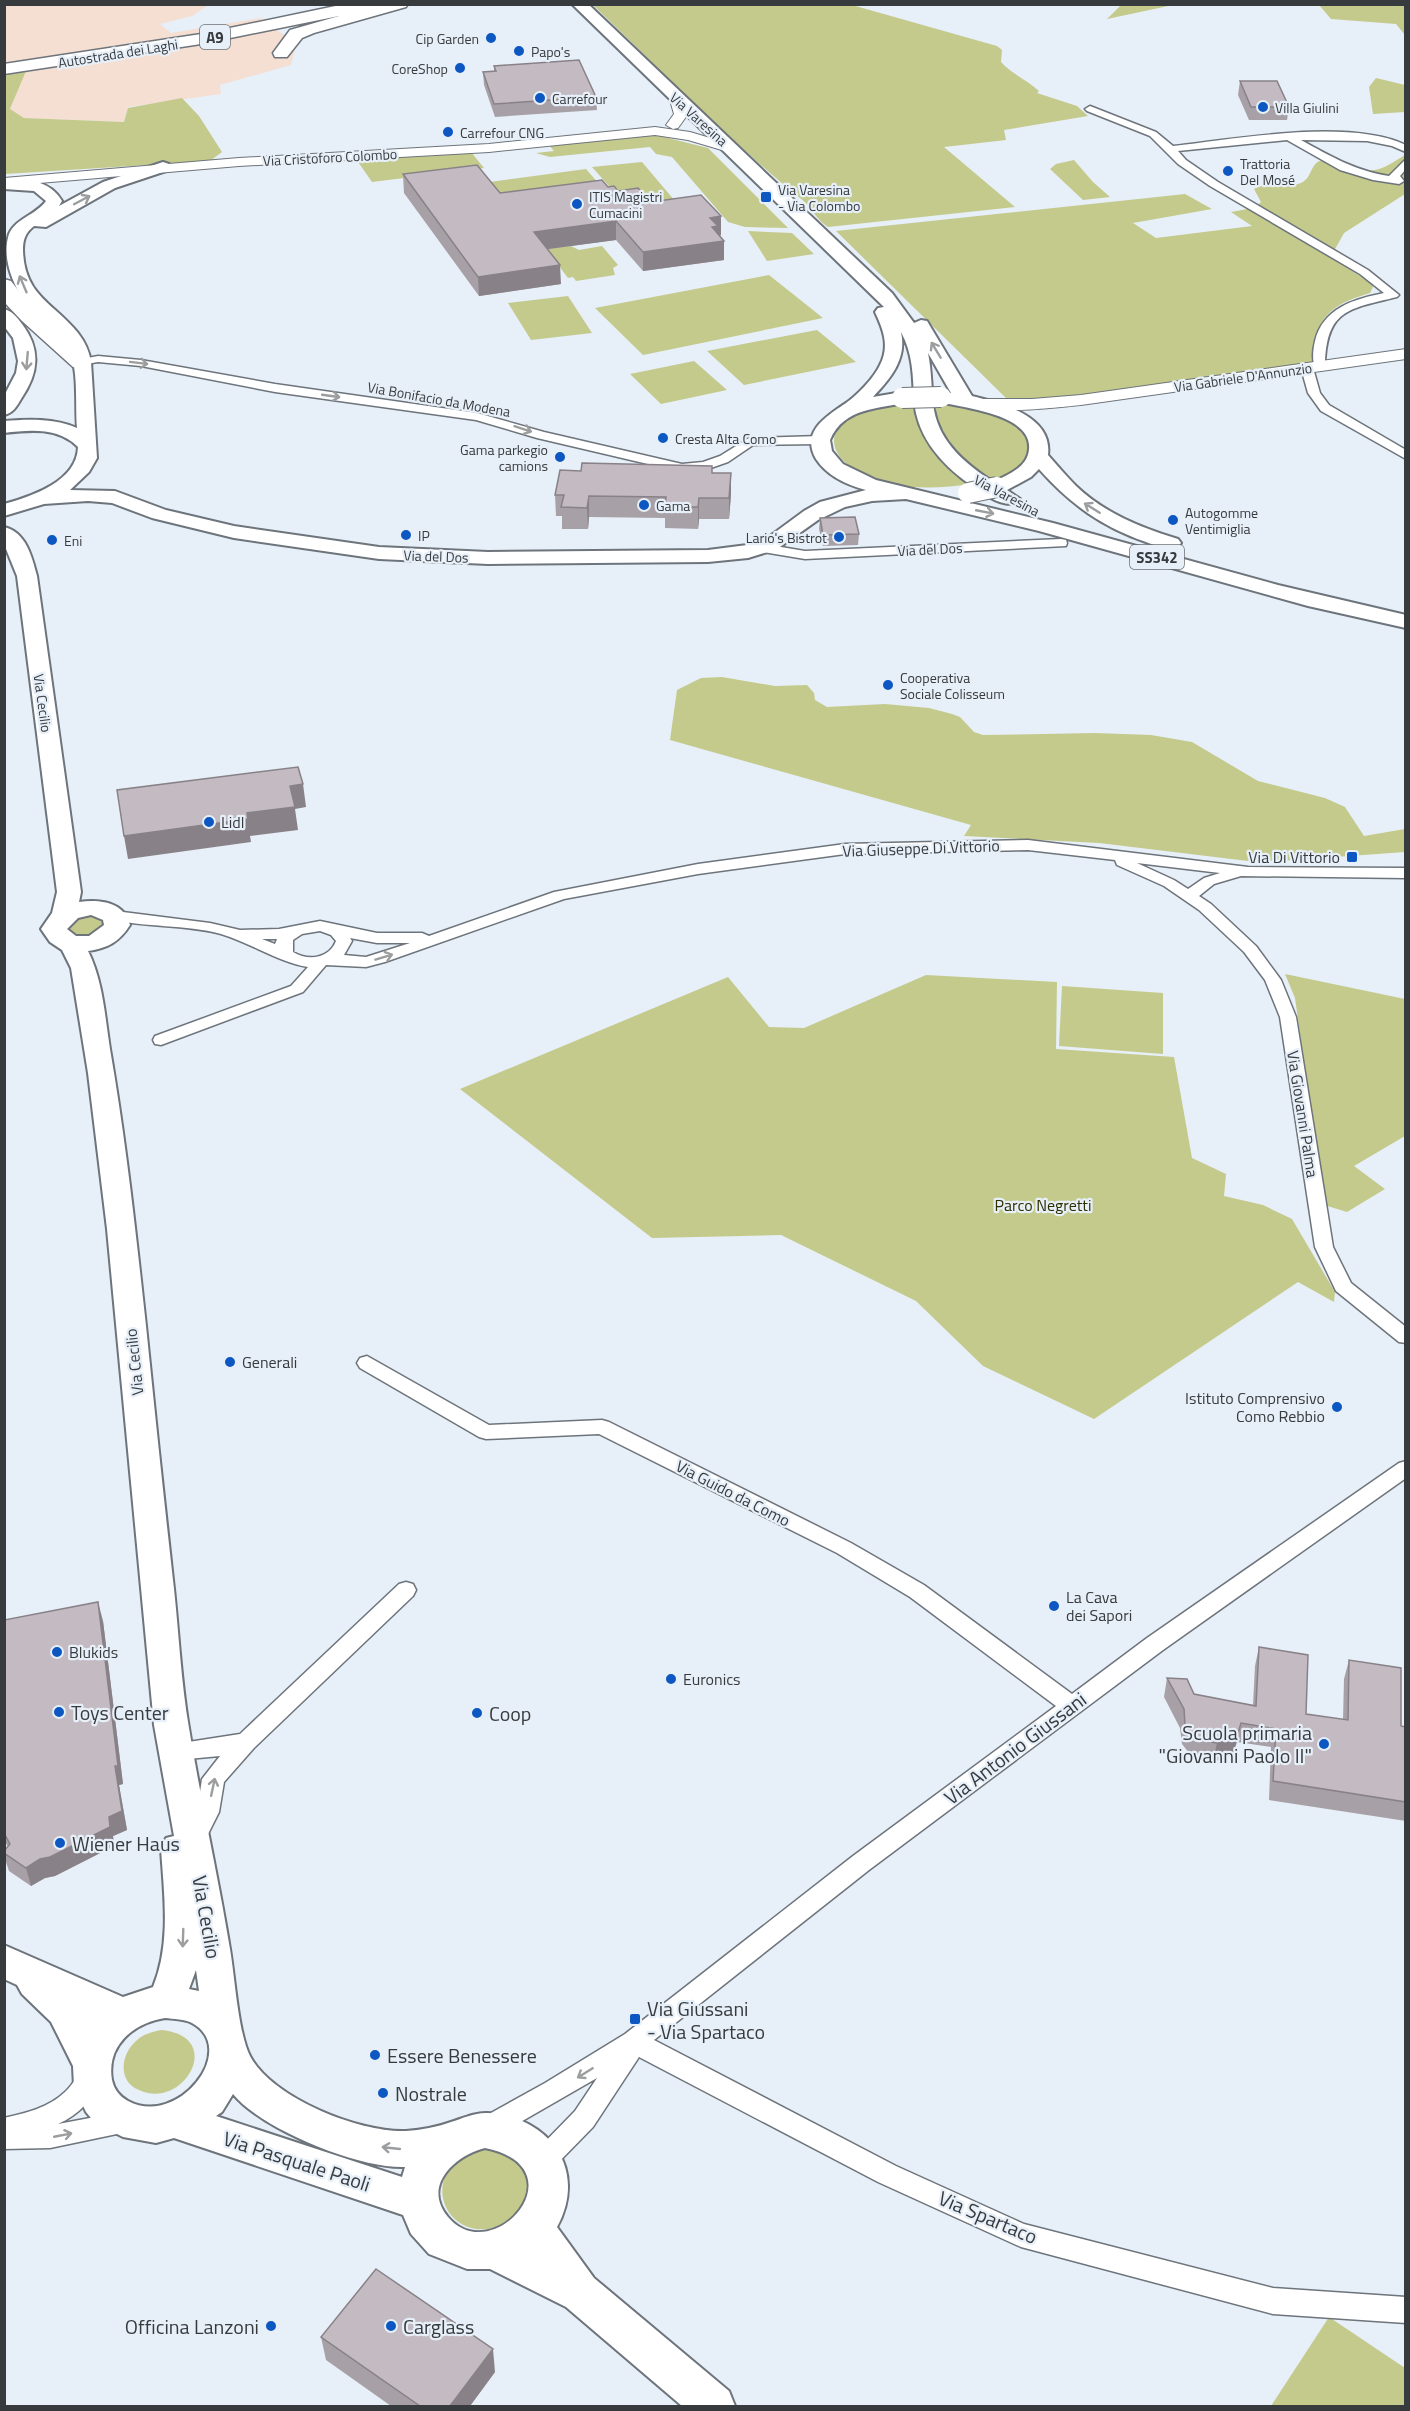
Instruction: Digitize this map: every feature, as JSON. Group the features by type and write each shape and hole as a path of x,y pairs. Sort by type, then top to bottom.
{"highway":[{"name":"Autostrada dei Laghi","path":"315,14 350,4"},
{"name":"Autostrada dei Laghi","path":"4,67 112,52 371,4"},
{"path":"281,52 296,34 308,29 400,4"},
{"path":"4,285 26,314 81,362"}],"main road":[{"name":"Via Varesina","path":"579,4 886,297 915,343 921,361 923,395 929,426 937,442 969,475 1020,504 1073,524 1406,620"},
{"path":"15,243 44,220 109,185 163,167"},
{"path":"4,183 39,188 47,192 54,201 48,209 20,229 15,243 16,264 21,283 33,303 74,340 81,362 87,457 84,463"},
{"path":"820,233 852,255 904,303 974,402"},
{"path":"820,233 838,262 884,312 895,335 893,356 881,379 851,410 828,425 820,440 823,453 834,466 866,484 908,493 941,495 968,493 997,486 1027,472 1039,457 1040,442 1032,429 1015,417 974,402 940,397 902,398 870,403 851,410"},
{"path":"4,314 21,333 29,353 24,378 4,409"},
{"path":"4,427 41,425 60,427 78,435 86,443"},
{"name":"SS342","path":"1039,457 1079,499 1131,529 1164,542 1338,591 1406,614"},
{"name":"Via del Dos","path":"84,463 115,497"},
{"name":"Via Cecilio","path":"84,463 71,479 32,502 13,519 7,534 27,576 69,891 64,915 54,929 56,934 73,947 84,968 101,1073 121,1230 174,1742 183,1938 179,1971 165,2001"},
{"name":"Via del Dos","path":"816,511 830,486 834,466"},
{"name":"SS342","path":"908,493 932,501 999,515 1174,561 1342,609 1406,620"},
{"name":"Via del Dos","path":"32,502 77,495 115,497 159,514 234,532 312,546 379,553 488,558 708,556 763,548 785,536 816,511 849,500 908,493"},
{"name":"Via Cecilio","path":"4,510 32,502"},
{"path":"66,873 106,925"},
{"path":"64,915 83,908 106,925"},
{"path":"68,942 85,944 106,925"},
{"name":"Via Cecilio","path":"88,993 106,925"},
{"name":"Via Cecilio","path":"174,1742 227,2043"},
{"path":"14,1965 124,2015"},
{"path":"14,1965 64,2010 91,2069 100,2101 114,2114 130,2121 152,2124 174,2120 196,2110 213,2094 225,2075 227,2043"},
{"path":"91,2069 99,2041 114,2023 124,2015 151,2003 165,2001 197,2006 213,2016 227,2043 238,2074 260,2097 286,2113 326,2130 355,2141 391,2149 410,2149 467,2136 509,2133 537,2151 548,2174 549,2198 541,2219 510,2245 494,2250 470,2251 454,2246 440,2238 423,2216 419,2202 423,2172 437,2151 467,2136"},
{"name":"Via Pasquale Paoli","path":"174,2120 419,2202"},
{"path":"533,2228 581,2293 714,2406"},
{"path":"494,2250 581,2293"}],"street":[{"path":"673,125 681,114 677,100"},
{"path":"1090,109 1153,134 1182,162 1214,184 1364,272 1393,295 1352,304 1330,321 1320,337 1313,367 1314,393 1325,408 1406,455"},
{"path":"655,131 673,125 705,124"},
{"path":"655,131 690,136 732,149"},
{"name":"Via Cristoforo Colombo","path":"4,183 163,167 489,148 655,131"},
{"path":"1171,149 1289,137 1373,139 1396,143 1406,149"},
{"path":"1289,137 1344,168 1373,177 1399,181 1394,176 1406,162"},
{"name":"Via Gabriele D'Annunzio","path":"974,402 1019,405 1081,400 1406,354"},
{"name":"Via Bonifacio da Modena","path":"81,362 98,359 141,363 275,388 477,417 541,435 682,468 705,466 724,459 749,442 820,440"},
{"name":"Via Gabriele D'Annunzio","path":"1032,429 1048,413 1081,400"},
{"name":"Via del Dos","path":"763,548 805,555 1061,543"},
{"name":"Via Giuseppe Di Vittorio","path":"288,956 310,962 324,960 366,962 560,895 600,886 845,849 1028,845 1248,872 1406,873"},
{"name":"Via Giovanni Palma","path":"1083,851 1130,864 1170,884 1205,907 1250,949 1273,980 1288,1017 1324,1247 1343,1287 1406,1336"},
{"path":"1188,896 1209,881 1248,872"},
{"path":"106,925 134,927 161,923 224,929 288,956"},
{"name":"Via Giuseppe Di Vittorio","path":"297,930 320,926 377,938 406,940 445,934"},
{"path":"238,935 279,934 297,930"},
{"path":"274,999 293,985 297,977 296,965 288,956 282,943 286,937 297,930"},
{"path":"161,1040 297,989 324,960 339,953 343,947 344,941 341,935 333,930"},
{"name":"Via Guido da Como","path":"367,1363 486,1432 602,1427 844,1548 899,1581 974,1632 1072,1706"},
{"name":"Via Antonio Giussani","path":"467,2136 554,2091 634,2042 861,1863 1155,1644 1406,1468"},
{"path":"193,1840 208,1812 213,1779 246,1742 406,1590"},
{"path":"174,1742 212,1749 246,1742"},
{"name":"Via Antonio Giussani","path":"543,2161 584,2119 634,2042"},
{"name":"Via Spartaco","path":"634,2042 887,2174 1021,2235 1273,2301 1406,2310"},
{"path":"4,2130 66,2109 81,2095 91,2069"},
{"path":"4,2138 50,2137 130,2121"}],"shaded area":[{"path":"4,5 204,5 207,6 192,16 160,24 171,33 261,18 296,44 291,65 220,85 221,94 128,107 124,122 24,118 10,110 25,71 7,73 4,64"}],"green space":[{"path":"1121,4 1173,5 1107,19"},
{"path":"593,5 852,5 997,46 1002,50 1001,62 1039,91 1037,93 1077,106 1088,116 1004,130 1006,140 944,147 1015,207 828,227 820,221 804,201 720,128"},
{"path":"1319,5 1405,5 1405,35 1396,24 1331,19"},
{"path":"4,64 7,73 26,71 10,109 24,118 124,122 128,108 182,98 199,116 222,152 210,161 5,174"},
{"path":"1376,78 1405,85 1405,112 1373,114 1369,87"},
{"path":"656,135 708,148 788,228 745,227 728,222 672,157 656,154 650,147 550,157 536,153 554,151 549,145"},
{"path":"471,152 484,168 372,182 356,159"},
{"path":"1405,155 1405,194 1344,233 1334,251 1256,207 1261,202 1254,189 1266,185 1301,183 1308,177 1314,166 1321,161 1333,161 1355,169 1377,170"},
{"path":"1074,160 1110,197 1083,200 1050,169 1056,164"},
{"path":"642,162 675,201 641,205 616,194 592,167"},
{"path":"586,169 606,192 507,205 490,182"},
{"path":"1185,194 1212,209 1133,223 1156,238 1252,226 1231,212 1253,208 1371,283 1373,287 1370,293 1334,309 1321,324 1314,347 1314,362 1071,397 1009,401 836,231"},
{"path":"748,231 792,233 814,254 767,261"},
{"path":"571,246 579,250 602,246 618,265 613,268 615,275 576,281 573,277 568,278 546,249"},
{"path":"769,275 823,318 643,355 595,308"},
{"path":"568,296 592,333 531,340 508,303"},
{"path":"817,330 856,362 744,385 707,351"},
{"path":"694,361 727,390 661,404 630,374"},
{"path":"915,402 922,429 934,450 972,484 914,487 885,483 858,472 849,466 836,451 835,435 845,420 885,405"},
{"path":"933,402 988,411 1013,423 1030,443 1026,458 1017,469 989,481 952,447 939,427"},
{"path":"722,677 775,686 807,685 814,693 815,700 827,707 885,704 929,708 960,717 974,732 983,735 1095,733 1151,735 1192,742 1258,781 1325,798 1345,807 1364,836 1405,829 1405,852 1280,861 1248,861 1099,843 964,836 971,825 670,740 677,690 701,678"},
{"path":"89,915 102,920 103,927 88,935 70,933 67,927 77,917"},
{"path":"1285,974 1405,999 1405,1136 1354,1166 1385,1189 1347,1212 1324,1205 1295,998"},
{"name":"Parco Negretti","path":"926,975 1057,982 1056,1049 1174,1057 1192,1158 1226,1174 1224,1196 1263,1205 1292,1219 1335,1292 1334,1302 1298,1282 1094,1419 983,1366 916,1301 781,1235 652,1238 460,1089 728,977 769,1027 804,1028"},
{"path":"1062,986 1163,993 1163,1054 1059,1046"},
{"path":"161,2030 181,2035 192,2045 195,2057 191,2070 183,2082 170,2090 155,2094 132,2086 124,2074 124,2067 127,2053 136,2041 145,2035"},
{"path":"479,2149 499,2151 515,2160 521,2166 527,2183 526,2198 517,2214 506,2223 486,2229 469,2227 455,2219 446,2206 442,2191 446,2175 458,2161"},
{"path":"1329,2317 1405,2368 1405,2406 1271,2406"}],"building":[{"name":"Carrefour","path":"579,60 596,97 494,104 483,72 496,71 494,66"},
{"path":"1240,81 1277,81 1289,107 1251,107"},
{"name":"ITIS Magistri Cumacini","path":"477,165 500,193 602,180 608,187 614,186 618,191 638,188 651,202 701,195 721,216 710,218 718,226 712,227 724,241 643,252 616,221 534,232 560,265 478,277 403,174"},
{"path":"582,463 712,466 712,473 731,473 729,498 699,498 698,507 665,507 666,497 589,496 587,508 561,507 564,495 555,495 560,470 581,471"},
{"path":"855,517 859,534 823,535 820,518"},
{"path":"298,767 303,784 290,786 295,807 247,813 248,819 124,836 117,790"},
{"name":"Toys Center","path":"98,1602 118,1766 115,1766 122,1811 109,1817 110,1827 50,1857 40,1859 26,1868 4,1853 10,1844 4,1833 4,1620"},
{"name":"Scuola primaria \"Giovanni Paolo II\"","path":"1259,1647 1308,1655 1306,1714 1348,1720 1349,1660 1401,1668 1401,1726 1406,1727 1406,1802 1273,1781 1276,1729 1241,1723 1238,1733 1229,1740 1217,1743 1204,1741 1192,1734 1185,1725 1184,1709 1167,1678 1187,1679 1194,1694 1256,1706"},
{"name":"Carglass","path":"376,2269 493,2349 450,2406 420,2406 321,2337"}],"place":[{"name":"Cip Garden","path":"491,38"},
{"name":"Papo's","path":"519,51"},
{"name":"CoreShop","path":"460,68"},
{"name":"Carrefour","path":"540,98"},
{"name":"Villa Giulini","path":"1263,107"},
{"name":"Carrefour CNG","path":"448,132"},
{"name":"Trattoria Del Mosé","path":"1228,171"},
{"name":"Via Varesina - Via Colombo","path":"766,197"},
{"name":"ITIS Magistri Cumacini","path":"577,204"},
{"name":"Cresta Alta Como","path":"663,438"},
{"name":"Gama parkegio camions","path":"560,457"},
{"name":"Gama","path":"644,505"},
{"name":"Autogomme Ventimiglia","path":"1173,520"},
{"name":"IP","path":"406,535"},
{"name":"Lario's Bistrot","path":"839,537"},
{"name":"Eni","path":"52,540"},
{"name":"Cooperativa Sociale Colisseum","path":"888,685"},
{"name":"Lidl","path":"209,822"},
{"name":"Via Di Vittorio","path":"1352,857"},
{"name":"Generali","path":"230,1362"},
{"name":"Istituto Comprensivo Como Rebbio","path":"1337,1407"},
{"name":"La Cava dei Sapori","path":"1054,1606"},
{"name":"Blukids","path":"57,1652"},
{"name":"Euronics","path":"671,1679"},
{"name":"Toys Center","path":"59,1712"},
{"name":"Coop","path":"477,1713"},
{"name":"Scuola primaria \"Giovanni Paolo II\"","path":"1324,1744"},
{"name":"Wiener Haus","path":"60,1843"},
{"name":"Via Giussani - Via Spartaco","path":"635,2019"},
{"name":"Essere Benessere","path":"375,2055"},
{"name":"Nostrale","path":"383,2093"},
{"name":"Officina Lanzoni","path":"271,2326"},
{"name":"Carglass","path":"391,2326"}]}
